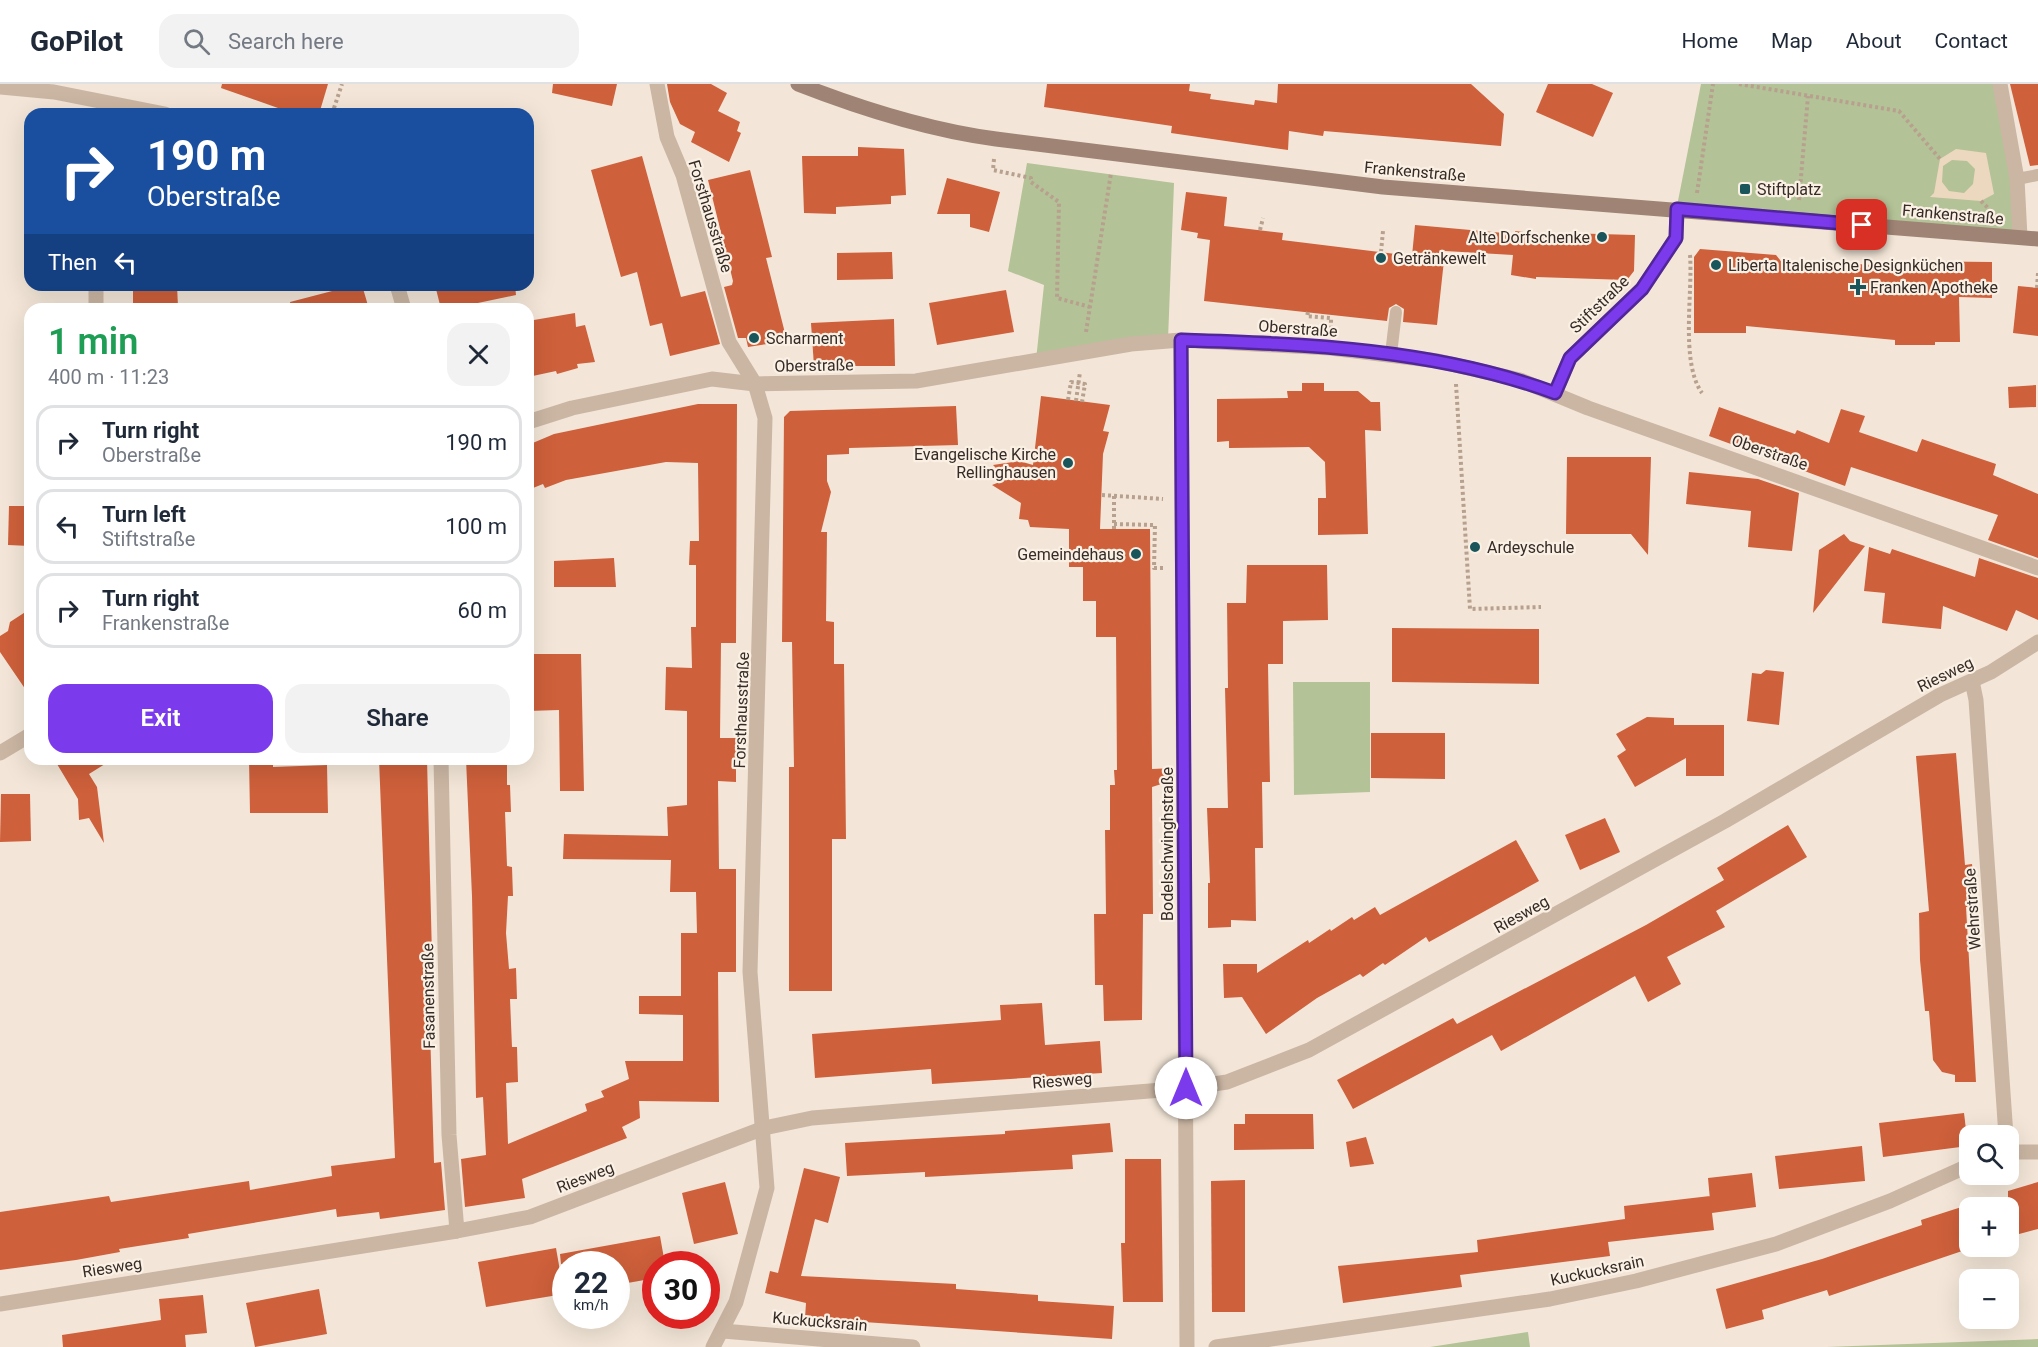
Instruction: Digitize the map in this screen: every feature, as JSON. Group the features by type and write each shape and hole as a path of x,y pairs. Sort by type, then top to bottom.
{"main road":[{"name":"Frankenstraße","path":"798,84 848,104 964,135 1383,187 2038,239"}],"street":[{"name":"Forsthausstraße","path":"657,84 667,137 683,176 729,342 755,384 765,418 750,972 767,1188 736,1302 713,1347"},
{"path":"2000,84 2017,179 2020,237"},
{"path":"0,87 94,107"},
{"path":"1676,238 1677,209"},
{"name":"Stiftstraße","path":"1555,393 1570,358 1642,289 1676,238"},
{"name":"Oberstraße","path":"534,421 572,408 712,379 755,384 916,381 1131,344 1181,340 1247,342 1391,354 1520,380 1588,408 2038,568"},
{"name":"Bodelschwinghstraße","path":"1181,340 1187,1347"},
{"name":"Riesweg","path":"0,1304 457,1231 530,1217 764,1128 812,1118 1186,1088 1227,1082 1309,1050 1725,821 1940,695 1991,672 2038,642"},
{"name":"Wehrstraße","path":"1972,681 1977,712 2005,1125"},
{"path":"0,753 24,739"},
{"name":"Fasanenstraße","path":"441,765 449,1135 457,1231"},
{"path":"2019,1152 2038,1152"},
{"name":"Kuckucksrain","path":"1216,1347 1550,1299 1636,1281 1776,1244 1890,1201 1959,1170"},
{"name":"Kuckucksrain","path":"723,1331 914,1347"}],"lane":[{"path":"2017,179 2038,175"},
{"path":"1391,354 1396,312"}],"path":[{"path":"334,108 342,84"},
{"path":"1694,210 1713,84"},
{"path":"1739,84 1899,111 1940,159"},
{"path":"1797,219 1808,96"},
{"path":"996,139 993,170 1031,178 1030,182 1059,202 1057,298 1090,308 1115,153"},
{"path":"1260,230 1263,218"},
{"path":"1381,252 1383,231"},
{"path":"1676,238 1690,255 1691,360 1696,384 1702,393"},
{"path":"2037,288 2038,273"},
{"path":"1458,366 1456,390 1470,609 1542,607"},
{"path":"1068,400 1071,382 1085,384 1082,402"},
{"path":"1076,400 1078,383"},
{"path":"1102,495 1182,500"},
{"path":"1114,496 1114,526 1155,525 1154,568 1159,568"}],"green space":[{"path":"1701,84 2002,84 2019,236 1677,206"},
{"path":"1027,163 1174,183 1168,340 1036,360 1044,285 1008,271"},
{"path":"1293,682 1370,682 1370,792 1294,795"},
{"path":"1528,1332 1530,1347 1430,1347"},
{"path":"2038,1339 2038,1347 1827,1347"}],"shaded area":[{"path":"1956,149 1986,153 1994,194 1981,201 1930,197 1934,193 1940,159","holes":["1952,160 1967,161 1975,169 1973,184 1964,193 1949,191 1942,182 1943,166"]}],"building":[{"path":"222,84 328,84 321,108 278,108 221,88"},
{"path":"553,84 617,84 612,106 552,93"},
{"path":"667,84 711,84 727,93 718,111 740,122 737,131 741,133 729,162 691,142 695,132 680,124 670,102"},
{"path":"1047,84 1190,84 1189,91 1211,94 1210,99 1254,105 1255,100 1277,103 1278,84 1471,84 1504,114 1501,146 1324,131 1323,136 1289,131 1288,150 1171,133 1172,126 1044,107"},
{"path":"1548,84 1592,84 1613,93 1593,137 1536,112"},
{"path":"2010,84 2038,84 2038,165 2030,166"},
{"path":"858,147 904,149 906,195 891,196 891,204 836,207 836,214 804,213 802,156 858,156"},
{"path":"642,156 681,297 705,291 720,344 670,356 662,323 650,326 637,272 621,277 591,170"},
{"path":"750,170 772,257 766,258 787,341 748,347 746,338 738,338 724,287 732,285 733,281 708,180"},
{"path":"947,178 1000,192 989,232 970,227 970,214 937,214"},
{"path":"1186,192 1227,197 1224,226 1283,233 1282,240 1412,256 1415,225 1515,234 1515,231 1563,236 1563,233 1635,235 1634,271 1627,280 1536,277 1536,279 1511,275 1513,255 1445,251 1437,325 1403,322 1404,309 1396,304 1389,308 1387,321 1204,301 1210,240 1197,238 1198,233 1181,230"},
{"path":"1700,249 1776,255 1784,265 1848,271 1858,264 1897,267 1897,261 1992,262 1992,298 1959,297 1960,342 1935,342 1935,345 1895,345 1895,340 1746,326 1746,333 1694,333 1694,257"},
{"path":"892,252 893,279 837,280 837,253"},
{"path":"2018,286 2038,288 2038,336 2013,333"},
{"path":"1006,290 1014,332 937,345 929,303"},
{"path":"133,291 177,291 178,303 133,303"},
{"path":"332,291 364,291 367,303 290,303"},
{"path":"436,291 516,291 516,295 478,303 440,303"},
{"path":"575,313 576,327 585,325 595,362 577,364 578,368 557,374 556,371 534,376 534,320"},
{"path":"894,319 895,366 814,366 811,323"},
{"path":"1302,383 1324,383 1324,391 1358,391 1371,402 1380,402 1381,431 1365,430 1368,534 1318,535 1318,498 1326,498 1325,462 1309,447 1229,448 1229,441 1217,442 1217,399 1288,398 1287,391 1302,391"},
{"path":"2036,385 2036,407 2009,408 2008,387"},
{"path":"1041,396 1110,405 1103,431 1109,432 1103,454 1100,529 1150,529 1152,769 1174,768 1174,780 1152,787 1153,914 1143,914 1142,1020 1104,1021 1103,985 1095,985 1094,914 1106,914 1105,830 1110,830 1110,785 1115,785 1114,770 1117,770 1116,637 1096,637 1096,601 1083,601 1083,567 1069,567 1069,529 1030,527 1028,520 1019,519 1021,503 992,485 1007,479 993,465 1019,461 1033,465"},
{"path":"698,404 737,404 736,643 721,643 720,738 736,738 736,782 718,781 719,869 736,869 736,972 718,972 719,1102 639,1101 640,1118 622,1127 627,1138 522,1179 525,1198 465,1207 461,1159 486,1155 483,1097 476,1098 472,896 466,765 507,765 507,785 510,785 511,812 505,812 507,866 512,867 513,896 508,896 506,933 509,969 516,968 517,999 510,999 512,1047 517,1047 518,1082 506,1083 508,1144 587,1111 585,1104 604,1097 601,1091 629,1079 625,1061 683,1061 683,1015 639,1014 639,996 681,996 681,933 697,933 696,892 670,892 671,860 563,859 564,834 668,836 667,807 687,805 687,711 665,710 666,667 692,668 691,627 696,627 696,565 689,565 690,541 699,541 698,463 666,462 566,480 545,488 543,484 534,488 534,442 554,434"},
{"path":"956,406 958,445 849,448 849,454 827,455 827,481 831,492 821,532 827,532 826,621 834,622 834,664 844,664 846,839 832,839 832,991 789,991 789,767 794,767 792,642 782,642 784,417 790,411"},
{"path":"1719,407 1795,434 1797,430 1829,443 1841,409 1865,416 1859,432 1917,452 1922,439 1996,464 1993,475 2038,494 2038,558 1988,540 1998,515 1851,467 1845,486 1709,436"},
{"path":"1567,457 1651,457 1648,555 1631,534 1566,534"},
{"path":"1689,472 1758,479 1799,493 1792,551 1748,547 1751,511 1686,504"},
{"path":"9,506 24,506 24,546 8,545"},
{"path":"1844,534 1850,541 1865,546 1813,613 1819,550"},
{"path":"1869,547 1890,554 1892,549 1975,577 1979,558 2038,578 2038,620 2016,610 2007,631 1943,606 1941,629 1882,623 1885,593 1864,591"},
{"path":"614,558 616,587 554,587 554,561"},
{"path":"1247,565 1327,565 1328,620 1283,621 1283,664 1268,664 1270,782 1262,782 1263,848 1255,848 1256,921 1231,920 1231,927 1208,928 1208,883 1210,883 1207,808 1228,808 1225,688 1228,688 1227,603 1246,603"},
{"path":"24,613 24,687 0,652 0,636 8,631 10,622"},
{"path":"1392,628 1539,629 1539,684 1392,682"},
{"path":"534,654 581,654 584,791 560,791 559,710 534,711"},
{"path":"1766,670 1784,672 1779,725 1747,721 1752,673 1761,674"},
{"path":"1647,717 1674,718 1674,725 1724,725 1724,776 1686,776 1686,758 1635,787 1617,756 1626,750 1616,734"},
{"path":"1371,733 1445,733 1445,779 1371,778"},
{"path":"1956,753 1965,865 1972,864 1976,907 1966,907 1976,1082 1955,1082 1955,1075 1942,1072 1933,1060 1929,1011 1925,1011 1920,960 1919,913 1929,911 1916,756"},
{"path":"58,765 103,765 89,774 97,787 104,843 89,818 79,820 78,799"},
{"path":"249,765 273,765 273,767 327,765 328,813 250,813"},
{"path":"379,765 427,765 433,995 429,995 434,1163 441,1162 445,1210 380,1219 379,1212 337,1217 336,1209 188,1234 189,1238 119,1249 120,1252 76,1260 0,1270 0,1212 109,1196 111,1202 249,1181 250,1190 332,1176 331,1166 395,1158"},
{"path":"1,794 30,794 31,841 0,842"},
{"path":"1605,818 1620,852 1580,870 1565,835"},
{"path":"1788,825 1807,857 1716,911 1725,927 1667,957 1681,984 1648,1002 1635,976 1501,1051 1492,1035 1353,1109 1337,1080 1453,1018 1457,1024 1646,925 1724,880 1717,868"},
{"path":"1516,840 1539,881 1429,942 1426,937 1385,965 1383,963 1363,977 1360,974 1317,998 1266,1034 1242,997 1224,998 1223,964 1257,964 1257,973 1308,940 1309,943 1352,917 1354,920 1375,907 1380,915"},
{"path":"1042,1003 1045,1045 1100,1041 1102,1073 932,1084 931,1069 815,1078 812,1034 1001,1020 1000,1005"},
{"path":"1964,1113 1965,1125 1959,1125 1959,1147 1883,1157 1879,1123"},
{"path":"1245,1114 1313,1114 1314,1149 1234,1150 1234,1124 1245,1124"},
{"path":"1110,1123 1113,1152 1072,1155 1073,1169 925,1177 925,1172 847,1176 845,1143 1005,1134 1005,1131"},
{"path":"1366,1137 1374,1164 1350,1167 1346,1142"},
{"path":"1862,1146 1865,1181 1779,1189 1775,1156"},
{"path":"1125,1159 1161,1159 1163,1302 1123,1302 1121,1243 1125,1243"},
{"path":"804,1168 840,1177 828,1223 815,1219 801,1276 956,1284 956,1289 1038,1295 1038,1301 1114,1306 1112,1339 805,1318 806,1303 765,1293 770,1271 778,1273"},
{"path":"1752,1173 1756,1207 1712,1213 1714,1230 1608,1242 1610,1256 1460,1275 1462,1287 1343,1303 1338,1266 1478,1252 1477,1240 1625,1219 1624,1206 1710,1196 1708,1178"},
{"path":"1245,1180 1245,1312 1212,1312 1211,1181"},
{"path":"725,1182 738,1234 694,1244 682,1193"},
{"path":"2038,1182 2038,1229 2019,1234 2019,1197 2008,1197 2008,1191"},
{"path":"1959,1208 1959,1252 1829,1296 1827,1290 1762,1310 1764,1319 1726,1329 1716,1289 1822,1259 1922,1225 1921,1220"},
{"path":"660,1236 663,1251 642,1251 642,1280 630,1283 630,1251 577,1251"},
{"path":"556,1248 557,1251 552,1251 552,1296 486,1307 478,1262"},
{"path":"319,1289 327,1334 255,1347 246,1303"},
{"path":"203,1295 207,1333 185,1335 186,1347 63,1347 62,1335 161,1320 159,1299"}],"place":[{"name":"Stiftplatz","path":"1745,189"},
{"name":"Alte Dorfschenke","path":"1602,237"},
{"name":"Getränkewelt","path":"1381,258"},
{"name":"Liberta Italenische Designküchen","path":"1716,265"},
{"name":"Franken Apotheke","path":"1858,287"},
{"name":"Scharment","path":"754,338"},
{"name":"Evangelische Kirche Rellinghausen","path":"1068,463"},
{"name":"Ardeyschule","path":"1475,547"},
{"name":"Gemeindehaus","path":"1136,554"}],"route":[{"path":"1186,1088 1185,641 1181,340 1330,348 1391,354 1488,371 1555,393 1570,358 1642,289 1676,238 1677,209 1862,225"}]}
